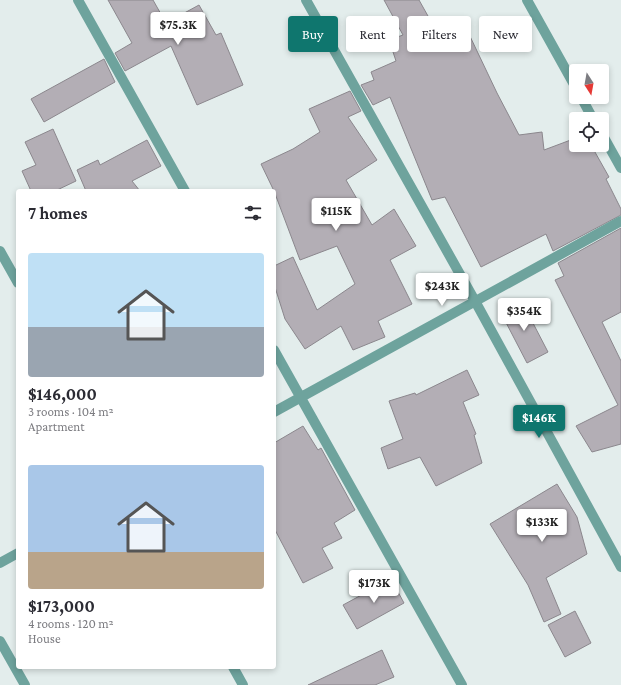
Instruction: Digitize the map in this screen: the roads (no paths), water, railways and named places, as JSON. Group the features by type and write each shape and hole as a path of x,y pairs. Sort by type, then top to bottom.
{"street":[{"path":"78,0 184,189"},
{"path":"306,0 475,301 621,567"},
{"path":"527,0 569,75"},
{"path":"609,147 621,168"},
{"path":"276,411 621,221"},
{"path":"0,252 16,280"},
{"path":"276,353 462,685"},
{"path":"0,562 16,554"},
{"path":"0,641 25,685"},
{"path":"234,669 243,685"}]}
